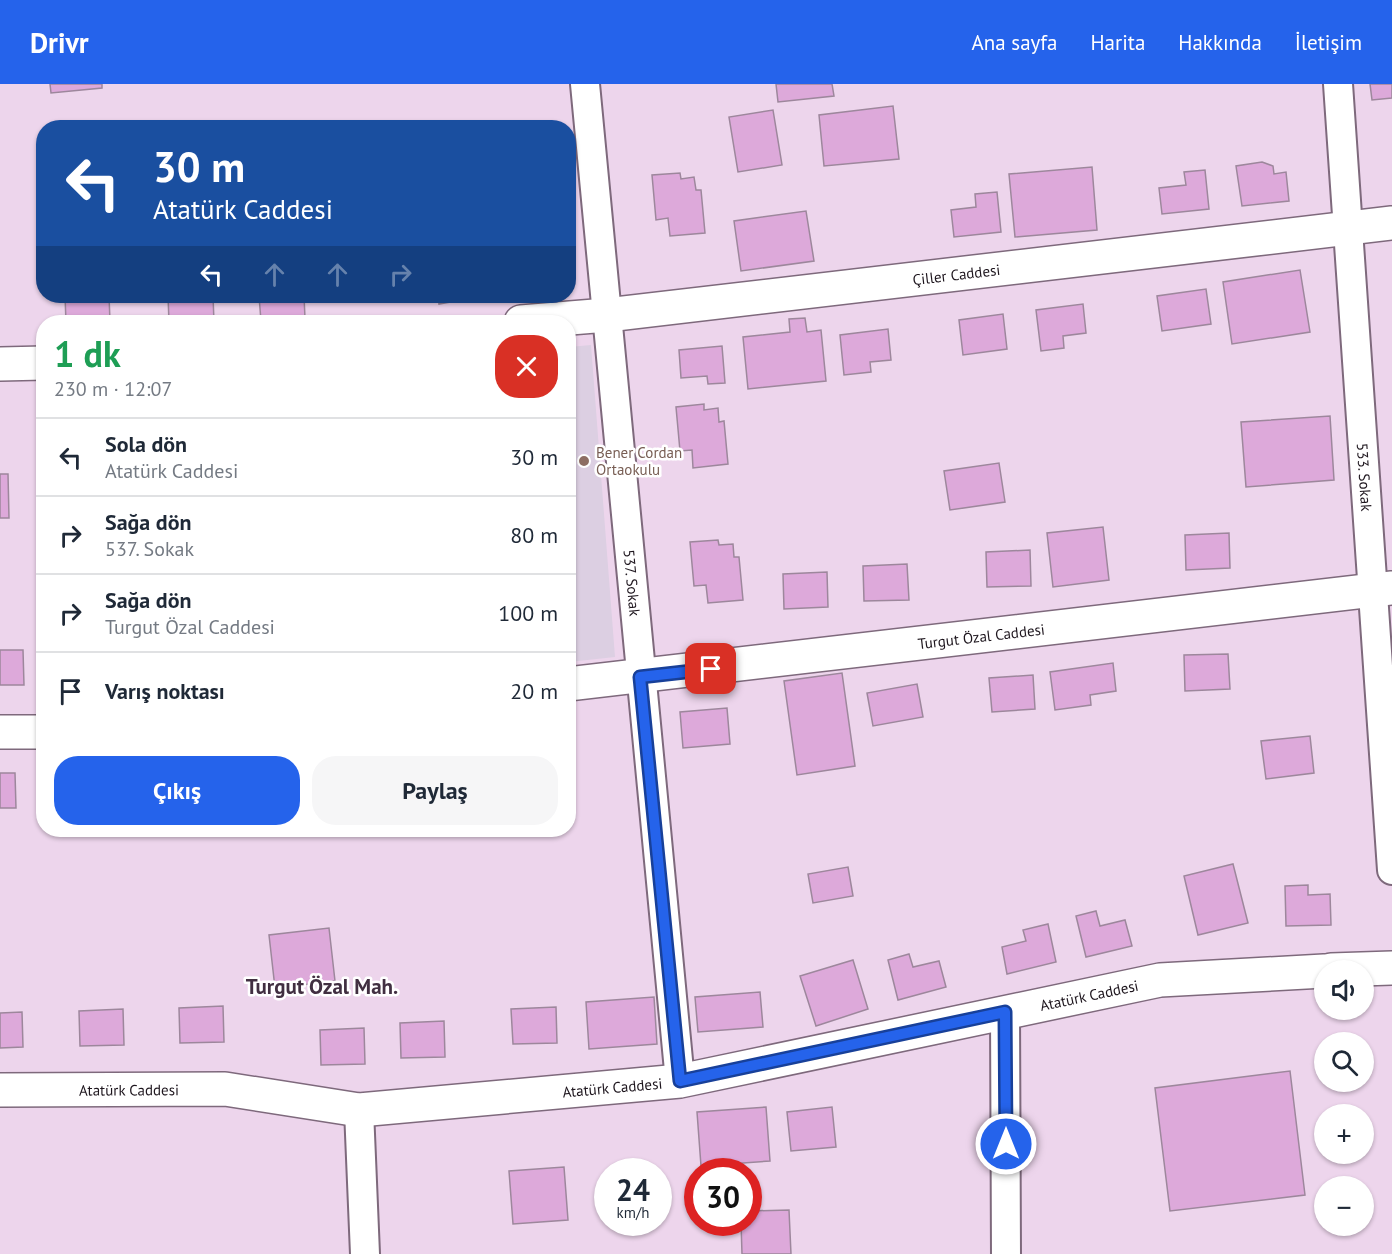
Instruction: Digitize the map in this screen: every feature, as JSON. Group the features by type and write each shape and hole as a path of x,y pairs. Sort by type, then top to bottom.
{"street":[{"name":"537. Sokak","path":"585,84 680,1081"},
{"name":"533. Sokak","path":"1338,84 1382,589 1392,870"},
{"name":"Çiller Caddesi","path":"576,318 1392,223"},
{"path":"0,364 36,363"},
{"name":"Turgut Özal Caddesi","path":"576,683 1382,589"},
{"path":"0,732 36,732"},
{"path":"1374,969 1392,968"},
{"name":"Atatürk Caddesi","path":"0,1089 225,1089 359,1110 680,1081 1160,980 1314,972"},
{"path":"1005,1012 1006,1254"},
{"path":"359,1110 365,1254"}],"shaded area":[{"name":"Bener Cordan Ortaokulu","path":"591,345 615,657 576,661 576,346"}],"building":[{"path":"50,84 102,84 102,88 51,93"},
{"path":"776,84 832,84 834,96 778,102"},
{"path":"1370,84 1392,84 1392,98 1372,100"},
{"path":"893,106 899,159 824,166 819,115"},
{"path":"773,110 782,165 738,172 729,117"},
{"path":"1262,162 1273,166 1274,174 1286,172 1289,201 1242,206 1236,166"},
{"path":"1092,167 1097,230 1015,237 1009,174"},
{"path":"1205,170 1209,209 1162,214 1159,188 1186,185 1184,172"},
{"path":"680,173 681,179 694,177 696,190 701,190 705,233 670,236 668,218 656,220 652,175"},
{"path":"997,192 1001,232 954,237 951,210 976,207 975,194"},
{"path":"806,211 814,261 741,271 734,221"},
{"path":"1300,270 1310,332 1232,344 1223,282"},
{"path":"1206,289 1211,324 1162,331 1157,296"},
{"path":"65,303 109,303 110,315 66,315"},
{"path":"168,303 213,303 214,315 169,315"},
{"path":"260,303 304,303 305,315 261,315"},
{"path":"1083,304 1086,333 1063,336 1064,348 1041,351 1036,310"},
{"path":"1003,314 1007,349 963,355 959,320"},
{"path":"805,318 807,332 821,330 826,381 748,389 743,337 790,332 789,319"},
{"path":"888,329 891,360 870,362 871,372 844,375 840,335"},
{"path":"722,346 725,383 708,384 707,376 681,378 679,350"},
{"path":"704,404 704,410 718,408 719,422 724,421 728,464 693,468 692,450 680,451 676,407"},
{"path":"1330,416 1334,480 1246,487 1241,422"},
{"path":"999,463 1005,502 950,510 944,471"},
{"path":"0,474 8,474 9,518 0,518"},
{"path":"1103,527 1109,580 1053,587 1047,533"},
{"path":"1229,533 1230,568 1186,570 1185,535"},
{"path":"718,540 719,545 733,544 734,557 739,557 743,600 708,603 706,585 694,586 690,542"},
{"path":"1030,550 1031,586 987,587 986,552"},
{"path":"907,564 909,600 864,601 863,566"},
{"path":"827,572 828,607 784,609 783,574"},
{"path":"0,650 23,650 24,685 0,685"},
{"path":"1228,654 1230,689 1185,691 1184,655"},
{"path":"1113,663 1116,691 1090,695 1091,705 1055,710 1050,672"},
{"path":"842,673 855,766 797,775 784,681"},
{"path":"1033,675 1035,709 992,712 989,678"},
{"path":"917,684 923,717 873,726 867,693"},
{"path":"727,708 730,744 683,748 680,712"},
{"path":"1310,736 1314,773 1266,779 1261,741"},
{"path":"0,773 15,773 16,808 0,808"},
{"path":"1233,864 1248,923 1198,935 1184,876"},
{"path":"848,867 853,896 813,903 808,874"},
{"path":"1308,885 1308,895 1330,894 1331,925 1286,926 1285,886"},
{"path":"1096,911 1100,926 1125,920 1132,946 1086,957 1076,916"},
{"path":"1048,924 1056,962 1007,974 1002,947 1026,941 1023,930"},
{"path":"329,928 335,981 275,988 269,935"},
{"path":"909,954 913,967 939,961 946,987 898,1000 888,960"},
{"path":"853,960 868,1009 816,1026 800,976"},
{"path":"760,992 763,1027 698,1032 695,997"},
{"path":"654,997 657,1044 589,1049 586,1002"},
{"path":"223,1006 224,1042 180,1043 179,1008"},
{"path":"556,1007 557,1043 513,1044 511,1009"},
{"path":"123,1009 124,1045 80,1046 79,1011"},
{"path":"22,1012 23,1047 0,1048 0,1013"},
{"path":"444,1021 445,1057 401,1058 400,1023"},
{"path":"364,1028 365,1064 321,1065 320,1030"},
{"path":"1290,1071 1305,1195 1170,1211 1155,1088"},
{"path":"766,1107 770,1161 762,1162 762,1158 700,1158 697,1112"},
{"path":"832,1107 836,1147 791,1151 787,1112"},
{"path":"564,1167 568,1220 513,1224 509,1171"},
{"path":"789,1210 791,1254 742,1254 741,1236 762,1236 762,1211"}],"place":[{"name":"Bener Cordan Ortaokulu","path":"584,461"}],"district":[{"name":"Turgut Özal Mah.","path":"322,986"}],"route":[{"path":"711,669 640,677 680,1081 1005,1012 1006,1144"}]}
